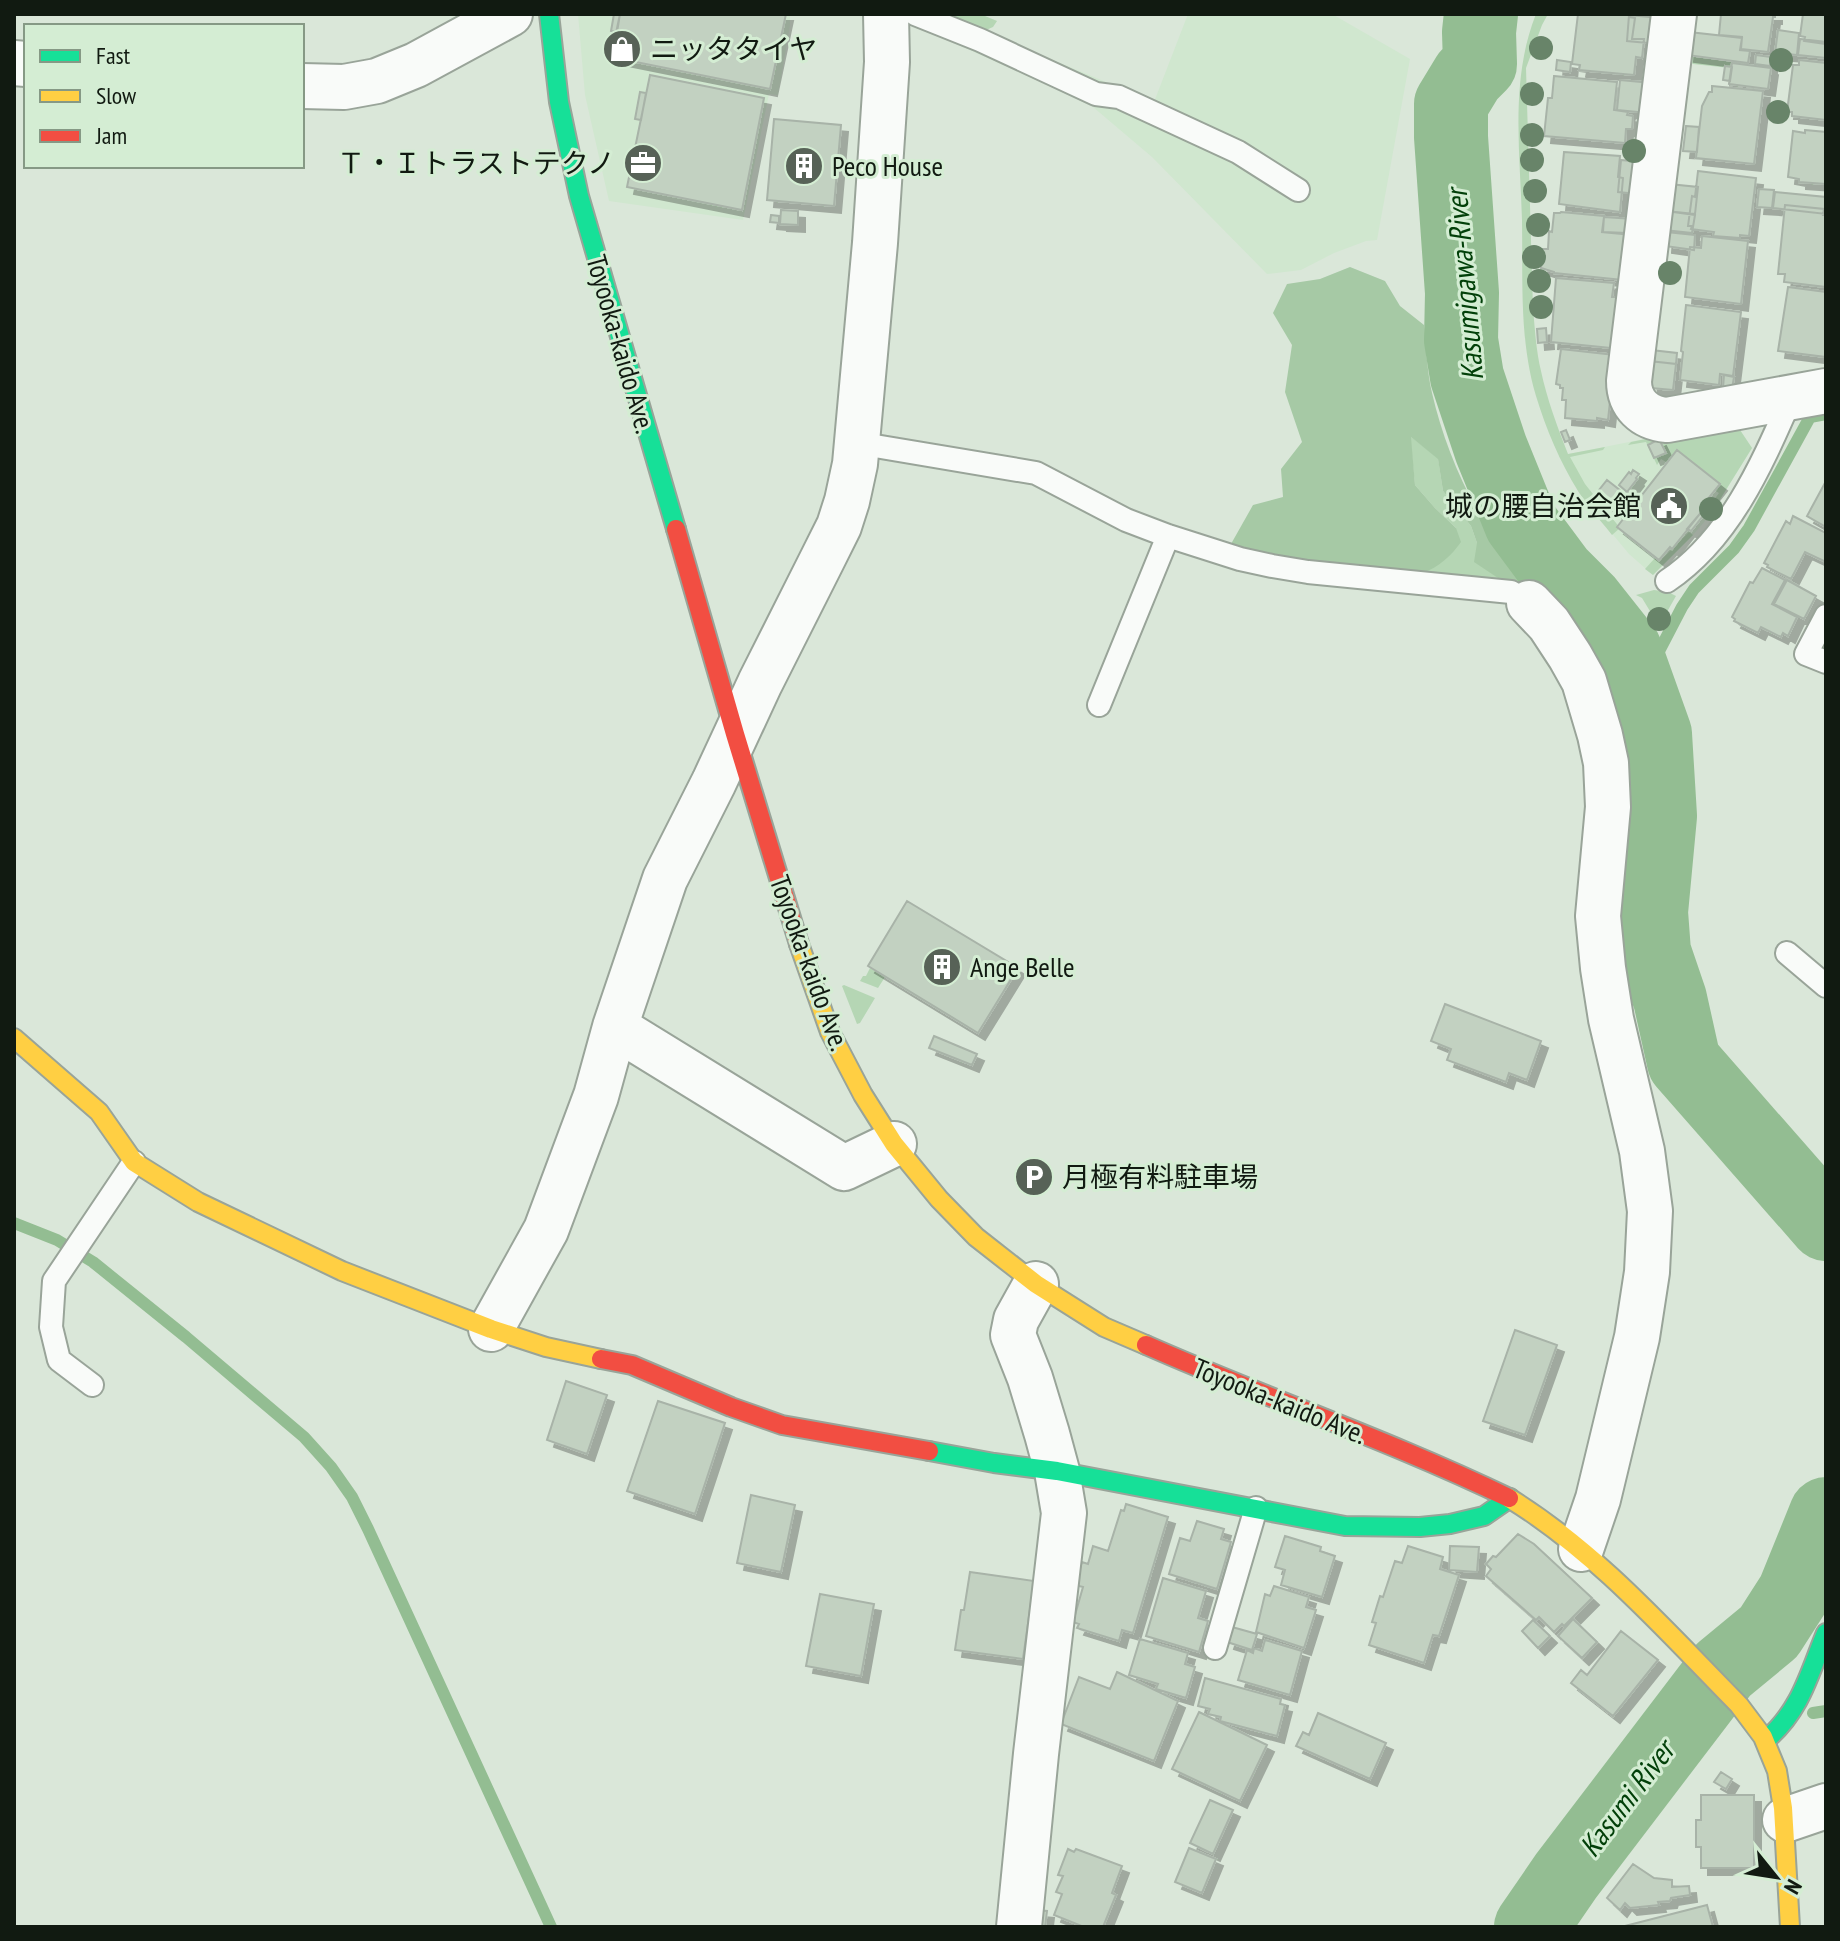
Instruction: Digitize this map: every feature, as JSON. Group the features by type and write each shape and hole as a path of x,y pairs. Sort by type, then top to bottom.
{"main road":[{"name":"Toyooka-kaido Ave.","path":"549,14 559,102 579,196 735,734 817,999 846,1064 894,1144 955,1217 1005,1261 1104,1327 1224,1380 1464,1476 1510,1498 1581,1549 1699,1663 1750,1716 1766,1740 1780,1780 1790,1927"},
{"path":"14,1038 99,1112 134,1162 198,1202 342,1271 491,1329 546,1347 632,1365 782,1425 1057,1471 1345,1526 1420,1527 1450,1524 1484,1516 1510,1498"},
{"path":"1766,1740 1782,1726 1795,1708 1826,1633"}],"street":[{"path":"304,86 344,87 377,81 416,65 510,14"},
{"path":"491,1329 546,1230 596,1096 615,1027 665,879 839,526 847,501 855,464 881,165 887,62 886,14"},
{"path":"1674,14 1629,392 1639,409 1656,419 1667,420 1809,395"},
{"path":"1529,603 1549,624 1584,681 1606,763 1608,807 1598,916 1603,968 1611,1019 1642,1151 1650,1211 1647,1272 1637,1337 1598,1499 1581,1549"},
{"path":"615,1027 844,1168 894,1144"},
{"path":"1019,1927 1064,1513 1057,1471 1030,1378 1013,1335 1016,1320 1036,1284"},
{"path":"1785,1820 1826,1806"}],"lane":[{"path":"915,14 980,40 1096,94 1119,97 1238,152 1298,190"},
{"path":"1667,581 1707,545 1726,522 1765,457 1809,395"},
{"path":"857,443 1036,473 1126,520 1240,559 1308,572 1511,592 1529,603"},
{"path":"1099,705 1168,536"},
{"path":"1826,616 1806,654 1826,662"},
{"path":"1787,953 1826,986"},
{"path":"92,1385 59,1360 51,1327 54,1281 134,1162"},
{"path":"1215,1648 1256,1508"}],"shaded area":[{"path":"578,14 790,14 778,95 769,94 743,220 609,201 585,95"},
{"path":"903,14 980,14 997,21 987,31 1154,102 1188,14 1332,14 1410,59 1377,240 1334,253 1301,270 1267,274 1152,157 1093,107 914,25 904,25"},
{"path":"946,14 980,14 997,21 986,30"},
{"path":"1536,14 1548,14 1526,68 1533,309 1538,355 1549,402 1568,454 1605,447 1570,457 1585,484 1620,528 1612,535 1582,497 1559,457 1536,396 1527,353 1518,116 1523,64"},
{"path":"1686,56 1731,62 1730,68 1693,64"},
{"path":"1350,267 1385,281 1400,306 1424,325 1430,385 1447,445 1482,519 1528,586 1504,582 1474,562 1477,543 1471,526 1443,491 1438,459 1411,437 1415,485 1456,528 1461,542 1434,568 1415,574 1394,573 1298,559 1231,544 1253,505 1283,497 1281,469 1302,442 1285,392 1292,345 1273,313 1287,284 1320,279"},
{"name":"城の腰自治会館","path":"1734,421 1752,448 1711,514 1653,575 1629,554 1590,507 1559,456"},
{"path":"1734,421 1752,448 1711,514 1706,511 1719,493 1661,459 1657,465 1646,442 1628,445 1631,442"},
{"path":"1410,436 1438,458 1443,491 1471,526 1477,543 1504,582 1422,573 1437,565 1456,528 1415,485"},
{"path":"1689,532 1693,535 1653,575 1645,569 1655,558 1659,562"},
{"path":"1654,590 1676,596 1659,626 1642,598 1636,595"},
{"path":"870,968 885,977 878,988 860,981"},
{"path":"844,985 875,998 860,1023 857,1024"}],"building":[{"path":"614,14 620,14 617,32 611,31"},
{"path":"620,14 786,14 770,89 611,57"},
{"path":"1578,14 1620,14 1635,18 1632,39 1644,39 1642,58 1636,57 1634,75 1579,70 1580,65 1572,64"},
{"path":"1721,14 1775,14 1768,52 1741,49 1742,37 1719,35"},
{"path":"1803,14 1826,14 1826,44 1804,41 1805,37 1800,36"},
{"path":"1629,15 1660,18 1658,44 1627,41"},
{"path":"1778,30 1799,33 1797,55 1775,53"},
{"path":"1689,32 1742,38 1740,50 1750,51 1748,63 1687,55"},
{"path":"1800,39 1826,42 1826,58 1798,55"},
{"path":"1756,55 1771,57 1770,66 1755,64"},
{"path":"1557,60 1571,62 1570,72 1556,70"},
{"path":"1799,60 1826,63 1826,120 1792,116 1792,112 1787,112 1793,65 1799,65"},
{"path":"1732,63 1771,68 1768,89 1729,84"},
{"path":"1725,66 1732,67 1730,81 1723,80"},
{"path":"650,75 764,98 742,210 627,187"},
{"path":"1554,76 1617,82 1614,110 1633,116 1632,129 1626,129 1625,143 1544,136"},
{"path":"1620,80 1652,83 1648,113 1617,110"},
{"path":"1712,86 1763,91 1754,164 1696,158 1702,106 1709,92 1712,92"},
{"path":"640,92 646,93 641,120 635,119"},
{"name":"Peco House","path":"774,119 841,125 834,206 767,200"},
{"path":"1686,126 1699,127 1697,152 1683,151"},
{"path":"1805,130 1826,132 1826,184 1799,182 1799,179 1788,177 1793,131 1805,133"},
{"path":"1564,152 1620,156 1618,177 1623,178 1620,212 1559,204"},
{"path":"1621,160 1642,162 1638,194 1618,192"},
{"path":"1698,171 1756,178 1749,236 1713,236 1714,232 1688,226"},
{"path":"1669,184 1698,187 1695,214 1666,211"},
{"path":"1759,189 1774,190 1772,208 1757,207"},
{"path":"1775,192 1826,197 1826,214 1773,208"},
{"path":"1785,205 1824,209 1826,287 1784,282 1785,274 1778,274"},
{"path":"781,210 798,211 798,225 780,224"},
{"path":"1666,211 1695,215 1692,233 1664,230"},
{"path":"1554,213 1604,216 1603,232 1626,233 1623,280 1554,273 1541,268 1542,249 1548,249"},
{"path":"771,215 779,216 779,223 770,222"},
{"path":"1604,217 1633,219 1632,235 1602,232"},
{"path":"1666,232 1695,235 1694,250 1665,246"},
{"path":"1702,236 1748,241 1741,304 1685,297 1690,247 1701,248"},
{"path":"1556,278 1614,283 1612,297 1617,297 1611,348 1551,342"},
{"path":"1788,287 1826,292 1826,357 1778,351"},
{"path":"1686,305 1741,312 1733,376 1720,374 1719,385 1680,380"},
{"path":"1546,328 1547,342 1538,343 1537,329"},
{"path":"1561,349 1615,355 1608,420 1565,418 1563,388 1556,384"},
{"path":"1651,350 1677,353 1676,364 1649,361"},
{"path":"1649,361 1676,364 1673,390 1651,388"},
{"path":"1724,375 1734,377 1732,389 1723,388"},
{"path":"1566,430 1570,440 1565,442 1561,432"},
{"path":"1659,439 1666,453 1654,458 1648,445"},
{"name":"城の腰自治会館","path":"1677,450 1720,484 1672,549 1670,547 1659,560 1617,527"},
{"path":"1633,470 1639,474 1627,492 1619,485"},
{"path":"1607,480 1630,498 1619,514 1595,495"},
{"path":"1826,481 1826,527 1807,516"},
{"path":"1703,510 1706,512 1691,531 1687,529"},
{"path":"1793,516 1826,533 1826,562 1805,552 1791,579 1764,563 1786,521 1790,524"},
{"path":"1762,568 1785,580 1772,604 1797,617 1788,636 1783,633 1781,637 1761,627 1758,633 1732,617 1750,582 1753,583"},
{"path":"1787,580 1816,596 1804,619 1774,604"},
{"name":"Ange Belle","path":"907,901 1018,968 978,1033 868,966"},
{"path":"1445,1004 1541,1041 1527,1080 1509,1073 1506,1082 1447,1060 1451,1049 1431,1041"},
{"path":"934,1036 977,1054 972,1065 929,1048"},
{"path":"1515,1330 1557,1345 1525,1435 1483,1421"},
{"path":"566,1381 607,1395 587,1454 547,1440"},
{"path":"658,1401 725,1423 695,1514 627,1491"},
{"path":"751,1495 795,1505 781,1572 737,1563"},
{"path":"1126,1504 1168,1517 1133,1633 1122,1630 1119,1641 1077,1628 1079,1624 1073,1622 1083,1587 1075,1585 1082,1562 1088,1564 1093,1546 1108,1551 1121,1510 1124,1511"},
{"path":"1197,1521 1224,1529 1221,1539 1231,1542 1217,1589 1169,1574 1180,1538 1190,1541"},
{"path":"1518,1534 1534,1544 1592,1598 1554,1632 1486,1576 1491,1569 1486,1564"},
{"path":"1285,1536 1321,1547 1320,1551 1335,1556 1322,1597 1281,1585 1285,1570 1275,1567"},
{"path":"1408,1546 1443,1557 1440,1569 1459,1575 1439,1636 1433,1635 1424,1663 1369,1645 1380,1596 1383,1597 1395,1561 1402,1563"},
{"path":"1450,1546 1479,1547 1477,1572 1449,1570"},
{"path":"970,1572 1034,1581 1023,1659 955,1650"},
{"path":"1163,1578 1206,1591 1198,1618 1208,1621 1199,1652 1146,1636"},
{"path":"1274,1586 1309,1597 1306,1607 1316,1610 1304,1648 1256,1632 1265,1594 1270,1596"},
{"path":"820,1594 874,1604 861,1676 806,1666"},
{"path":"1573,1619 1597,1642 1582,1658 1558,1636"},
{"path":"1533,1620 1550,1636 1538,1648 1522,1631"},
{"path":"1232,1627 1257,1634 1252,1650 1227,1642"},
{"path":"1621,1631 1658,1660 1613,1716 1571,1683 1581,1670 1587,1675"},
{"path":"1140,1639 1188,1653 1185,1664 1195,1667 1186,1698 1156,1689 1158,1684 1129,1675"},
{"path":"1265,1640 1302,1651 1290,1695 1238,1680 1247,1650 1253,1653 1254,1648 1262,1651"},
{"path":"1117,1672 1178,1701 1154,1761 1061,1724 1079,1677 1110,1689"},
{"path":"1205,1678 1281,1699 1280,1704 1285,1705 1277,1736 1220,1721 1221,1717 1208,1714 1210,1709 1198,1706"},
{"path":"1199,1712 1267,1745 1240,1801 1172,1769"},
{"path":"1318,1713 1386,1743 1370,1779 1296,1746 1303,1732 1309,1735"},
{"path":"1721,1772 1732,1779 1726,1789 1714,1782"},
{"path":"1701,1795 1754,1795 1754,1868 1701,1868 1701,1847 1696,1847 1696,1820 1701,1820"},
{"path":"1210,1800 1233,1810 1213,1854 1190,1843"},
{"path":"1189,1848 1216,1859 1202,1893 1175,1882"},
{"path":"1068,1849 1074,1852 1076,1849 1122,1866 1112,1893 1116,1895 1103,1927 1084,1927 1054,1915 1062,1894 1056,1892 1063,1876 1058,1875"},
{"path":"1633,1864 1654,1878 1672,1880 1672,1887 1689,1886 1690,1895 1658,1902 1659,1905 1630,1908 1625,1903 1620,1910 1607,1898"},
{"path":"1707,1905 1713,1927 1621,1927"},
{"path":"1036,1910 1047,1911 1045,1927 1034,1927"}],"waterway":[{"name":"Kasumigawa-River","path":"1481,14 1480,64 1468,76 1451,104 1462,293 1461,340 1467,377 1491,449 1521,523 1559,574 1587,602 1625,650 1655,734 1660,816 1651,912 1654,952 1670,999 1684,1062 1826,1224"},
{"path":"1636,678 1656,657 1694,589 1734,549 1749,528 1810,417 1826,414"},
{"path":"14,1223 57,1240 93,1262 304,1437 331,1467 352,1497 368,1529 551,1927"},
{"name":"Kasumi River","path":"1531,1927 1566,1876 1723,1670 1769,1632 1794,1593 1826,1514"},
{"path":"1813,1713 1826,1711"}],"traffic: fast":[{"path":"549,14 559,102 579,196 676,529"},
{"path":"929,1451 1057,1471 1345,1526 1420,1527 1450,1524 1484,1516 1510,1498"},
{"path":"1766,1740 1796,1704 1826,1633"}],"traffic: slow":[{"path":"799,944 830,1032 863,1095 894,1144 939,1199 976,1237 1036,1284 1104,1327 1146,1345"},
{"path":"14,1038 99,1112 134,1162 198,1202 342,1271 491,1329 546,1347 601,1359"},
{"path":"1509,1498 1572,1543 1630,1594 1739,1705 1763,1737 1777,1771 1783,1808 1790,1927"}],"traffic: jam":[{"path":"676,529 799,944"},
{"path":"1146,1345 1509,1498"},
{"path":"601,1359 632,1365 782,1425 929,1451"}],"place":[{"name":"ニッタタイヤ","path":"622,49"},
{"name":"Ｔ・Ｉトラストテクノ","path":"643,163"},
{"name":"Peco House","path":"804,166"},
{"name":"城の腰自治会館","path":"1669,506"},
{"name":"Ange Belle","path":"942,967"},
{"name":"月極有料駐車場","path":"1034,1177"}]}
